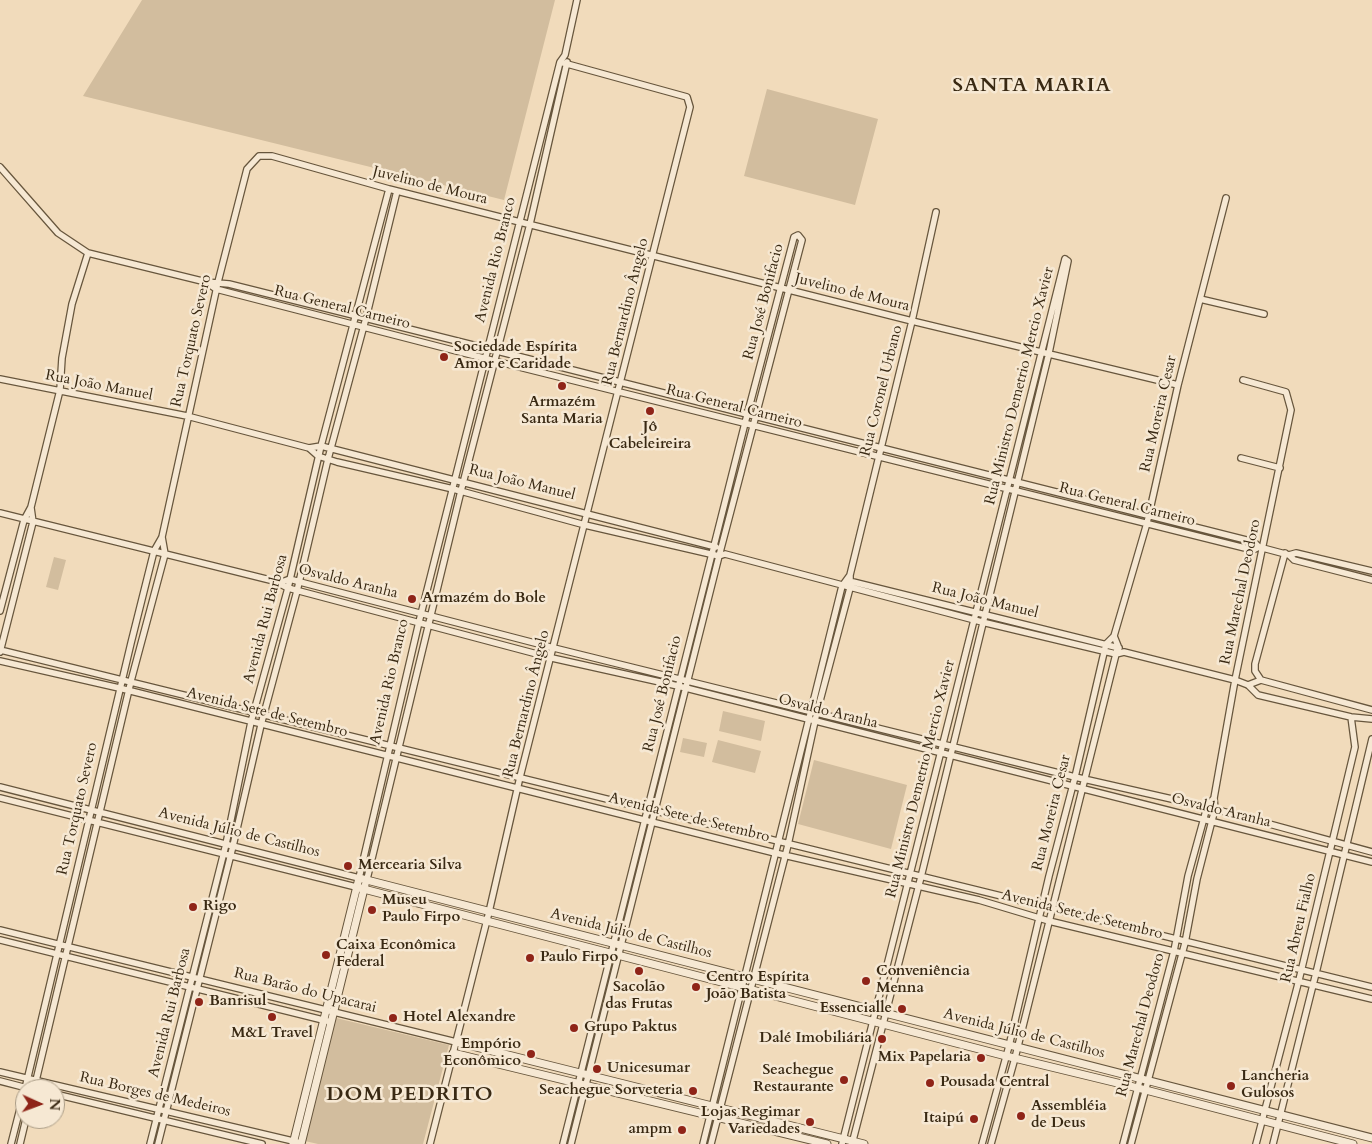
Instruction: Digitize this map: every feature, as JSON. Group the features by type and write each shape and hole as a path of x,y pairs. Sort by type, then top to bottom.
{"street":[{"name":"Avenida Rio Branco","path":"298,1143 344,952 356,887 421,613 560,62 565,55 577,0"},
{"name":"Avenida Rio Branco","path":"344,952 367,880 395,757 461,491 530,224 567,64 565,55"},
{"path":"560,62 567,64"},
{"name":"Rua Bernardino Ângelo","path":"430,1144 487,921 520,777 589,513 690,107 687,97 567,64"},
{"name":"Juvelino de Moura","path":"259,156 272,156 389,189 912,321 1178,385"},
{"name":"Rua Torquato Severo","path":"28,1078 130,643 154,551 162,537 216,289 247,169 259,156"},
{"path":"535,164 543,166"},
{"name":"Rua General Carneiro","path":"0,167 58,233 88,253 206,282 218,282 428,333 1204,529 1254,542 1263,548 1285,553 1296,553 1372,571"},
{"name":"Avenida Rui Barbosa","path":"150,1144 191,976 226,844 251,722 288,588 318,456 357,316 389,189"},
{"name":"Avenida Rui Barbosa","path":"158,1144 231,856 261,725 300,582 330,449 364,326 397,191"},
{"name":"Rua Moreira Cesar","path":"983,1142 1009,1046 1049,876 1076,777 1104,651 1106,644 1114,636 1147,523 1178,385 1226,198"},
{"name":"Rua Coronel Urbano","path":"716,1108 736,1048 788,845 815,722 882,449 936,212"},
{"name":"Rua José Bonifacio","path":"563,1144 582,1083 589,1075 610,989 614,954 636,851 745,422 794,237 798,235 802,240 721,548"},
{"path":"373,251 382,254"},
{"path":"9,616 0,612 24,520 31,508 60,390 62,358 72,304 88,253"},
{"name":"Rua Ministro Demetrio Mercio Xavier","path":"843,1141 942,743 974,620 995,553 1046,352 1067,259 1064,260 1046,352"},
{"name":"Rua General Carneiro","path":"206,282 216,289 355,323 581,383 745,422 1253,550 1263,548"},
{"path":"502,292 512,294"},
{"path":"1200,300 1264,314"},
{"path":"426,343 428,333"},
{"path":"518,367 521,357"},
{"path":"547,374 550,364"},
{"path":"581,383 584,372"},
{"name":"Rua João Manuel","path":"0,379 187,416 309,448 321,446 721,548"},
{"name":"Rua Marechal Deodoro","path":"1144,1078 1157,1045 1185,943 1198,879 1216,809 1214,798 1235,680 1292,410 1286,392 1243,380"},
{"path":"338,384 348,386"},
{"path":"646,399 650,390"},
{"path":"682,408 685,399"},
{"path":"712,415 715,406"},
{"path":"470,420 479,422"},
{"path":"777,430 779,423"},
{"path":"809,439 812,431"},
{"path":"844,447 847,440"},
{"name":"Rua João Manuel","path":"309,448 318,456 328,459 461,491 585,525 841,583 850,582 1118,646"},
{"path":"906,463 908,455"},
{"path":"1241,458 1280,468"},
{"path":"938,471 940,463"},
{"path":"404,478 407,468"},
{"path":"969,479 972,470"},
{"path":"1040,497 1043,488"},
{"path":"504,503 507,493"},
{"path":"1068,504 1071,496"},
{"path":"1097,511 1100,503"},
{"path":"0,651 33,522 31,508"},
{"name":"Osvaldo Aranha","path":"0,513 279,583 297,591 429,624 552,658 678,686 1372,862"},
{"path":"1168,528 1170,521"},
{"path":"303,522 313,524"},
{"path":"1201,536 1204,529"},
{"path":"648,539 651,530"},
{"name":"Rua Torquato Severo","path":"37,1079 131,681 164,554 162,537"},
{"path":"1230,544 1232,537"},
{"path":"721,548 722,555"},
{"path":"437,551 446,553"},
{"name":"Rua Ministro Demetrio Mercio Xavier","path":"852,1142 900,950 921,877 984,614 995,553"},
{"name":"Rua General Carneiro","path":"1285,553 1294,560 1371,580"},
{"name":"Rua Marechal Deodoro","path":"1261,680 1255,671 1255,664 1285,553"},
{"name":"Rua José Bonifacio","path":"616,945 644,854 722,555"},
{"path":"1308,564 1310,556"},
{"path":"1334,570 1336,562"},
{"path":"1371,580 1372,571"},
{"name":"Osvaldo Aranha","path":"279,583 290,580 300,582 554,648 1076,777 1216,809 1372,852"},
{"path":"841,583 850,582"},
{"name":"Rua João Manuel","path":"850,582 915,605 1116,654 1124,652 1235,680 1248,685 1258,695 1351,717 1372,719"},
{"name":"Rua Coronel Urbano","path":"703,1144 716,1108 728,1046 827,647 841,583"},
{"path":"915,605 917,598"},
{"path":"696,615 705,617"},
{"path":"1046,638 1048,630"},
{"path":"1114,636 1118,646 1124,652"},
{"path":"130,643 141,645"},
{"name":"Rua Moreira Cesar","path":"991,1143 1015,1058 1058,879 1083,790 1118,646"},
{"path":"827,647 834,649"},
{"name":"Avenida Sete de Setembro","path":"0,651 91,671 264,716 520,777 647,811 1372,988"},
{"name":"Avenida Sete de Setembro","path":"0,661 119,688 775,853 979,900 1049,921 1372,999"},
{"path":"88,681 91,671"},
{"path":"1248,685 1261,680 1372,710"},
{"path":"262,682 272,684"},
{"path":"400,703 408,706"},
{"name":"Rua Abreu Fialho","path":"1256,1144 1302,970 1355,747 1351,717"},
{"path":"1088,718 1099,721"},
{"name":"Rua Abreu Fialho","path":"1273,1144 1316,973 1342,855 1372,739"},
{"path":"104,750 115,752"},
{"name":"Avenida Júlio de Castilhos","path":"0,788 92,809 1372,1138"},
{"path":"1144,804 1148,794"},
{"name":"Avenida Júlio de Castilhos","path":"0,798 323,878 1006,1056 1353,1144"},
{"name":"Rua Marechal Deodoro","path":"1124,1144 1144,1078 1150,1043 1174,951 1188,876 1207,807 1214,798"},
{"path":"232,813 240,815"},
{"path":"1300,844 1303,832"},
{"path":"636,851 644,854"},
{"path":"262,863 264,854"},
{"path":"80,855 90,857"},
{"path":"323,878 325,869"},
{"path":"1049,876 1058,879"},
{"path":"1188,876 1198,879"},
{"path":"396,897 398,888"},
{"path":"979,900 982,892"},
{"path":"454,912 456,903"},
{"path":"207,917 215,919"},
{"path":"538,934 540,925"},
{"path":"1111,936 1114,925"},
{"name":"Rua Barão do Upacarai","path":"0,930 589,1075 843,1141 864,1144"},
{"path":"564,941 567,932"},
{"name":"Rua Barão do Upacarai","path":"0,940 189,985 327,1021"},
{"path":"754,944 762,946"},
{"path":"892,948 900,950"},
{"path":"1213,960 1215,950"},
{"name":"Rua José Bonifacio","path":"571,1144 582,1083 581,1073 602,987 614,954"},
{"path":"1031,954 1040,956"},
{"path":"132,972 134,963"},
{"path":"1272,974 1274,964"},
{"path":"158,978 160,969"},
{"path":"1345,992 1348,981"},
{"path":"602,987 610,989"},
{"path":"837,1011 840,1002"},
{"path":"45,1004 54,1005"},
{"path":"1018,1007 1027,1009"},
{"path":"1159,1010 1166,1012"},
{"path":"1150,1043 1157,1045"},
{"path":"728,1046 736,1048"},
{"path":"452,1053 828,1144"},
{"path":"1049,1066 1052,1057"},
{"path":"1109,1081 1111,1070"},
{"name":"Rua Borges de Medeiros","path":"0,1072 32,1079"},
{"path":"0,1081 15,1085"},
{"name":"Rua Borges de Medeiros","path":"65,1086 298,1143"},
{"path":"998,1086 1006,1089"},
{"name":"Rua Marechal Deodoro","path":"1131,1144 1141,1089"},
{"path":"1201,1105 1204,1094"},
{"name":"Rua Borges de Medeiros","path":"65,1096 261,1144"},
{"path":"852,1106 860,1108"},
{"name":"Rua Coronel Urbano","path":"711,1144 714,1116"},
{"path":"195,1128 198,1118"},
{"name":"Rua Torquato Severo","path":"11,1144 15,1128"},
{"path":"20,1144 24,1129"},
{"path":"1344,1142 1346,1131"},
{"path":"261,1144 264,1134"},
{"path":"983,1142 991,1143"}],"shaded area":[{"path":"142,0 555,0 504,200 83,96"},
{"path":"767,89 878,119 855,205 744,176"},
{"path":"54,557 66,560 58,590 46,587"},
{"path":"723,711 765,721 761,741 719,731"},
{"path":"683,738 707,743 704,757 680,752"},
{"path":"718,740 761,751 755,773 712,762"},
{"path":"814,760 907,785 891,849 798,824"},
{"path":"336,1018 449,1045 423,1144 318,1144 305,1141"}],"place":[{"name":"Sociedade Espírita Amor e Caridade","path":"444,357"},
{"name":"Armazém Santa Maria","path":"562,386"},
{"name":"Jô Cabeleireira","path":"650,411"},
{"name":"Armazém do Bole","path":"412,599"},
{"name":"Mercearia Silva","path":"348,866"},
{"name":"Rigo","path":"193,907"},
{"name":"Museu Paulo Firpo","path":"372,910"},
{"name":"Caixa Econômica Federal","path":"326,955"},
{"name":"Paulo Firpo","path":"530,958"},
{"name":"Sacolão das Frutas","path":"639,971"},
{"name":"Conveniência Menna","path":"866,981"},
{"name":"Centro Espírita João Batista","path":"696,987"},
{"name":"Banrisul","path":"199,1002"},
{"name":"Essencialle","path":"902,1009"},
{"name":"M&L Travel","path":"272,1017"},
{"name":"Hotel Alexandre","path":"393,1018"},
{"name":"Grupo Paktus","path":"574,1028"},
{"name":"Dalé Imobiliária","path":"882,1039"},
{"name":"Empório Econômico","path":"531,1054"},
{"name":"Mix Papelaria","path":"981,1058"},
{"name":"Unicesumar","path":"597,1069"},
{"name":"Seachegue Restaurante","path":"844,1080"},
{"name":"Pousada Central","path":"930,1083"},
{"name":"Lancheria Gulosos","path":"1231,1086"},
{"name":"Seachegue Sorveteria","path":"693,1091"},
{"name":"Assembléia de Deus","path":"1021,1116"},
{"name":"Itaipú","path":"974,1119"},
{"name":"Lojas Regimar Variedades","path":"810,1122"},
{"name":"ampm","path":"682,1130"}],"district":[{"name":"SANTA MARIA","path":"1032,86"},
{"name":"DOM PEDRITO","path":"410,1095"}]}
